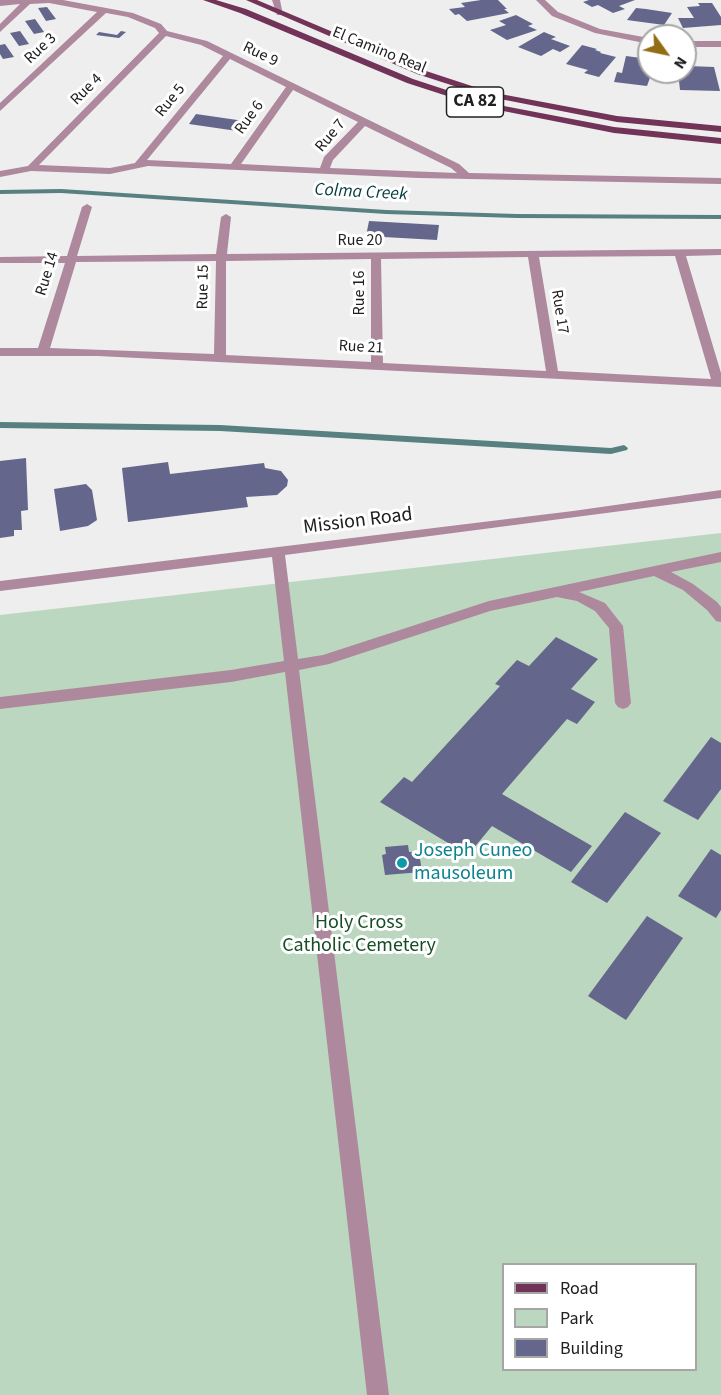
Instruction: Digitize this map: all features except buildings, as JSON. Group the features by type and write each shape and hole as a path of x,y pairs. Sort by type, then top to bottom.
{"main road":[{"name":"El Camino Real","path":"207,0 253,15 410,81 481,104 614,130 721,141"},
{"name":"El Camino Real","path":"250,0 420,72 488,94 617,119 721,129"}],"street":[{"name":"Rue 9","path":"0,3 49,0 130,15 158,26 164,33 204,43 455,166 466,176"},
{"path":"276,0 280,13"},
{"path":"540,0 555,14 598,31 637,39"},
{"path":"0,30 29,1"},
{"name":"Rue 3","path":"0,108 104,11"},
{"name":"Rue 4","path":"31,168 164,33"},
{"path":"697,44 721,44"},
{"name":"Rue 5","path":"138,165 228,56"},
{"name":"Rue 6","path":"234,166 291,87"},
{"name":"Rue 7","path":"324,171 328,159 363,122"},
{"path":"0,174 31,168 110,171 148,163 466,176 721,181"},
{"name":"Rue 14","path":"43,351 87,207"},
{"name":"Rue 15","path":"220,358 221,258 226,217"},
{"name":"Rue 20","path":"0,260 721,252"},
{"path":"680,253 719,383"},
{"name":"Rue 17","path":"533,255 552,374"},
{"name":"Rue 16","path":"376,257 377,365"},
{"name":"Rue 21","path":"0,352 43,351 220,358 719,383"},
{"name":"Mission Road","path":"0,586 721,494"},
{"path":"278,552 378,1395"},
{"path":"0,703 291,667 359,650 489,606 658,572 721,556"},
{"path":"658,572 688,587 721,617"},
{"path":"554,593 580,597 600,608 612,619 618,632 618,660 623,703"}],"green space":[{"name":"Holy Cross Catholic Cemetery","path":"721,533 721,1395 0,1395 0,615"}],"waterway":[{"name":"Colma Creek","path":"0,192 61,191 386,212 517,216 721,217"},
{"path":"0,425 220,428 611,451 624,448"}],"place":[{"name":"Joseph Cuneo mausoleum","path":"402,863"}]}
